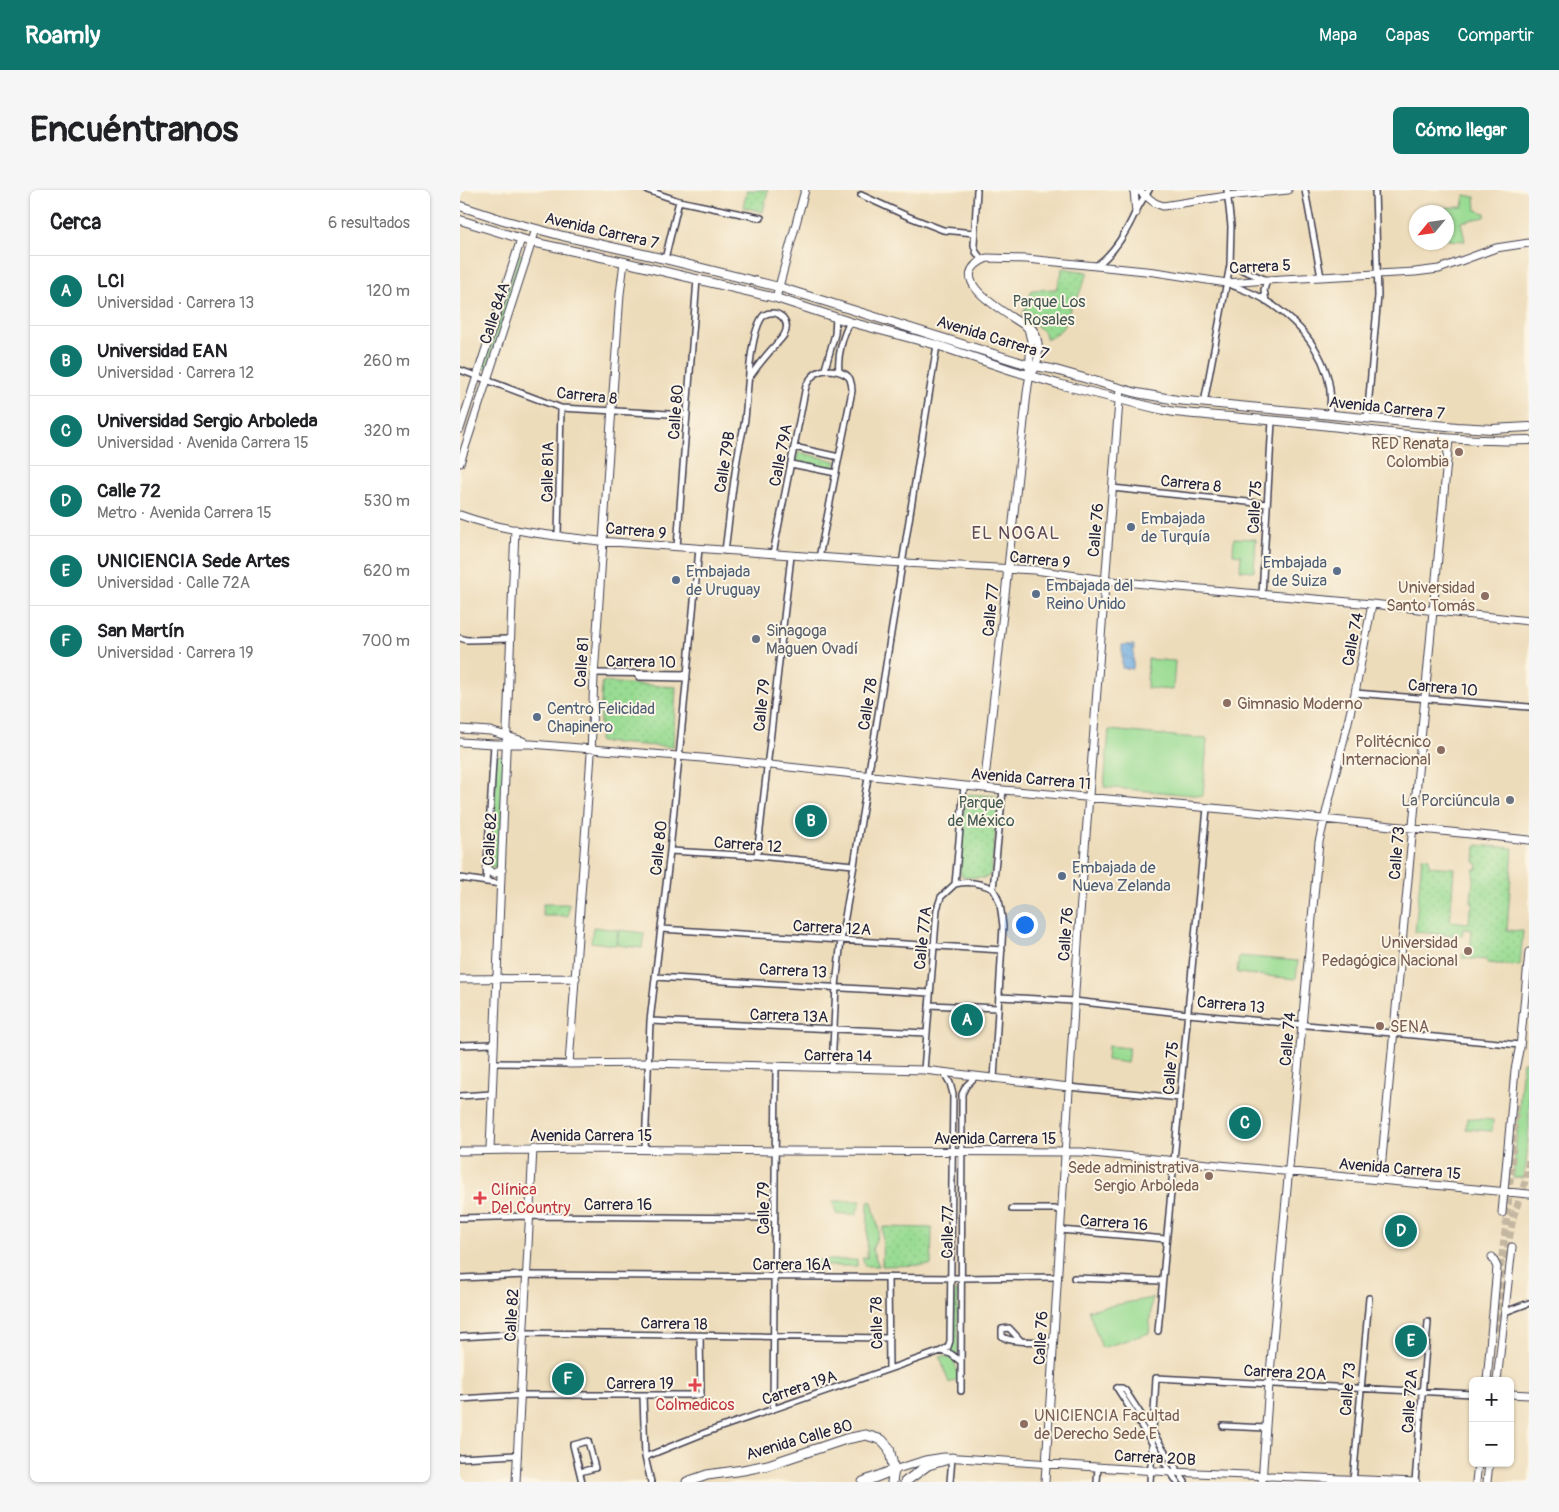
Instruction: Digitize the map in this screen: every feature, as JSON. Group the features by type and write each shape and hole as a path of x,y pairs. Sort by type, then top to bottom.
{"highway":[{"name":"Avenida Calle 80","path":"687,1482 707,1475 768,1465 861,1436 872,1436 888,1445 892,1455 894,1470 892,1482"},
{"path":"905,1482 928,1466 952,1458"},
{"path":"863,1482 894,1470"}],"main road":[{"name":"Avenida Carrera 7","path":"460,206 503,220 581,241 779,286 1033,366 1168,399 1466,428 1529,428"},
{"name":"Avenida Carrera 7","path":"460,220 532,242 776,298 850,322 937,345 1031,376 1174,412 1449,439 1529,440"},
{"path":"624,262 631,257 665,259"}],"street":[{"path":"647,190 679,201 761,218"},
{"path":"776,298 805,190"},
{"path":"977,190 974,233 975,249 982,260"},
{"path":"1134,190 1136,213"},
{"path":"1096,266 1115,249 1136,213 1144,192 1154,203 1163,206 1227,193 1288,190"},
{"path":"1305,190 1321,277"},
{"path":"1367,419 1378,296 1375,190"},
{"path":"1204,403 1230,265 1230,226 1227,193"},
{"path":"861,195 943,230 974,233"},
{"path":"665,259 679,201"},
{"name":"Calle 84A","path":"460,463 536,229"},
{"name":"Calle 84A","path":"460,429 521,239"},
{"name":"Carrera 5","path":"982,260 995,257 1096,266 1120,270 1167,273 1227,283 1415,272 1439,268 1496,248 1529,243"},
{"name":"Calle 77","path":"982,260 973,268 971,281 975,290 991,304 1020,323 1030,326 1036,334 1038,345 1027,393 984,788"},
{"name":"Calle 81","path":"569,1064 620,294 624,262"},
{"path":"1230,265 1268,280 1264,290 1266,301"},
{"name":"Calle 80","path":"677,547 697,279"},
{"path":"1227,283 1266,301 1300,328 1316,350 1326,369 1331,398 1329,415"},
{"name":"Calle 79B","path":"725,551 737,461 745,420 749,378 754,343 761,318 768,313 774,312 781,315 786,328 784,335 749,378"},
{"path":"820,558 852,391 850,379 839,371 825,369 835,334 836,317"},
{"path":"839,371 845,332 850,322"},
{"name":"Calle 78","path":"832,1068 836,986 841,940 937,345"},
{"name":"Calle 79A","path":"773,554 806,386 811,377 825,369"},
{"name":"Carrera 8","path":"460,370 560,408 687,415"},
{"name":"Calle 76","path":"1045,1482 1088,797 1120,388"},
{"name":"Calle 81A","path":"558,536 560,408"},
{"name":"Calle 75","path":"1262,595 1272,421"},
{"name":"Calle 73","path":"1380,1180 1449,439"},
{"path":"794,447 839,457"},
{"path":"791,464 836,473"},
{"name":"Carrera 8","path":"1112,488 1267,504"},
{"name":"Carrera 9","path":"460,515 515,529 604,541 791,556 1050,572 1105,580 1372,604 1529,621"},
{"name":"Calle 82","path":"490,1149 515,529"},
{"name":"Calle 80","path":"645,1150 650,1022 680,757 699,549"},
{"name":"Calle 79","path":"757,856 791,556"},
{"name":"Calle 74","path":"1262,1479 1319,842 1355,693 1372,604"},
{"path":"460,638 467,640 510,639"},
{"name":"Carrera 10","path":"594,674 687,676"},
{"name":"Carrera 10","path":"1355,693 1529,707"},
{"name":"Avenida Carrera 11","path":"460,729 490,730 507,740 531,744 767,765 1003,790 1324,819 1529,840"},
{"name":"Avenida Carrera 11","path":"460,742 494,744 507,740"},
{"name":"Calle 82","path":"486,882 494,744"},
{"path":"964,786 955,884 964,882 976,883 992,889 1001,907 1003,926 994,1079"},
{"path":"992,889 1003,790"},
{"name":"Calle 75","path":"1158,1331 1207,808"},
{"name":"Carrera 12","path":"670,851 757,856 854,865"},
{"path":"486,868 494,874 502,870"},
{"path":"460,878 501,884"},
{"name":"Calle 77A","path":"924,1070 937,904 945,892 955,884"},
{"name":"Carrera 12A","path":"661,929 1002,950"},
{"path":"1516,1104 1529,952"},
{"name":"Carrera 13","path":"655,977 930,992"},
{"path":"460,979 576,978"},
{"name":"Carrera 13","path":"999,997 1074,1002 1520,1045"},
{"path":"929,1004 998,1008"},
{"name":"Carrera 13A","path":"650,1022 927,1033"},
{"path":"460,1045 494,1044"},
{"path":"1502,1213 1515,1070 1520,1045"},
{"name":"Carrera 14","path":"494,1063 648,1063 924,1070 1069,1088 1180,1098"},
{"name":"Calle 79","path":"773,1409 776,1067"},
{"name":"Calle 77","path":"941,1351 948,1347 950,1341 953,1094 944,1073"},
{"name":"Calle 77","path":"961,1392 962,1094 966,1086 975,1077"},
{"path":"460,1096 492,1094"},
{"name":"Calle 82","path":"516,1482 533,1148"},
{"name":"Avenida Carrera 15","path":"460,1151 533,1148 1065,1152 1174,1160 1529,1194"},
{"name":"Carrera 16","path":"1012,1209 1055,1209 1061,1211"},
{"name":"Carrera 16","path":"460,1218 530,1216 775,1218"},
{"name":"Carrera 16","path":"1060,1230 1166,1238"},
{"path":"1497,1377 1512,1247"},
{"path":"1488,1377 1497,1267 1492,1257"},
{"name":"Carrera 16A","path":"460,1278 526,1275 1057,1277"},
{"name":"Calle 78","path":"888,1277 889,1369"},
{"path":"1074,1278 1162,1281"},
{"name":"Calle 73","path":"1353,1481 1369,1298"},
{"path":"1505,1312 1529,1303"},
{"name":"Calle 72A","path":"1416,1482 1428,1322"},
{"path":"1489,1377 1496,1331 1496,1377"},
{"name":"Carrera 18","path":"460,1337 524,1334 888,1338"},
{"name":"Carrera 19","path":"460,1399 521,1395 701,1395 700,1336"},
{"path":"1021,1341 1053,1341"},
{"path":"941,1351 951,1354 960,1362"},
{"name":"Carrera 19A","path":"645,1457 707,1432 941,1351"},
{"name":"Carrera 20A","path":"1153,1432 1156,1378 1469,1394"},
{"path":"1177,1482 1116,1388 1125,1390 1185,1482"},
{"path":"1514,1394 1529,1395"},
{"path":"643,1395 645,1457 650,1482"},
{"path":"1223,1426 1266,1428"},
{"path":"1150,1482 1153,1432"},
{"path":"580,1472 595,1468 588,1441 572,1445 582,1482"},
{"path":"460,1458 518,1455"},
{"path":"950,1482 952,1458"},
{"name":"Carrera 20B","path":"894,1470 930,1459 952,1458 1262,1479 1416,1482"},
{"path":"1097,1482 1098,1467"},
{"path":"1476,1482 1478,1467"},
{"path":"1487,1482 1489,1467"}],"green space":[{"path":"747,190 768,190 763,212 743,207"},
{"path":"1465,195 1475,197 1476,210 1485,213 1485,217 1461,222 1465,241 1454,240 1454,207 1463,207"},
{"path":"519,254 525,256 487,370 482,368"},
{"name":"Parque Los Rosales","path":"1062,268 1088,272 1077,299 1072,303 1064,327 1047,339 1040,329 1022,317 1032,290 1056,289"},
{"path":"798,452 836,461 834,470 796,461"},
{"path":"1234,538 1256,539 1254,571 1240,570 1241,555 1233,554"},
{"path":"1148,659 1175,661 1173,690 1147,688"},
{"path":"602,682 676,687 673,747 599,742"},
{"path":"1109,730 1207,739 1203,796 1104,787"},
{"path":"495,755 505,756 499,868 489,868"},
{"name":"Parque de México","path":"968,794 996,796 999,799 991,872 989,876 984,878 965,877 961,875 959,870 965,798"},
{"path":"1476,845 1513,848 1507,930 1523,931 1520,966 1487,963 1487,960 1462,958 1463,953 1470,953 1472,930 1463,929 1462,936 1415,932 1422,857 1429,858 1429,866 1454,868 1450,921 1469,923 1470,909 1472,909 1473,903 1471,902 1474,869 1477,869 1478,864 1475,863"},
{"path":"543,904 569,904 568,916 543,916"},
{"path":"593,927 618,930 616,945 591,942"},
{"path":"619,930 644,933 642,948 617,945"},
{"path":"1239,956 1298,961 1296,979 1237,973"},
{"path":"1108,1046 1129,1048 1127,1063 1107,1060"},
{"path":"1523,1062 1529,1062 1529,1128 1523,1178 1513,1177"},
{"path":"1467,1118 1493,1120 1492,1131 1466,1129"},
{"path":"833,1201 861,1201 856,1214 836,1214"},
{"path":"868,1201 872,1202 879,1231 872,1250 879,1266 865,1266 862,1258 867,1258"},
{"path":"883,1227 932,1228 931,1265 882,1266"},
{"path":"807,1260 857,1260 857,1266 807,1266"},
{"path":"954,1291 958,1291 958,1356 948,1350 954,1342"},
{"path":"1152,1298 1149,1333 1102,1348 1088,1310"},
{"path":"946,1356 956,1366 958,1380 949,1383 940,1357"}],"water":[{"path":"1122,645 1134,645 1133,669 1122,668"}],"tunnel":[{"path":"1499,1278 1508,1208 1516,1104"},
{"path":"1506,1259 1513,1218 1525,1182 1529,1158"},
{"path":"1499,1331 1504,1272"}],"place":[{"name":"RED Renata Colombia","path":"1459,452"},
{"name":"Embajada de Turquía","path":"1131,527"},
{"name":"Embajada de Suiza","path":"1337,571"},
{"name":"Embajada de Uruguay","path":"676,580"},
{"name":"Embajada del Reino Unido","path":"1036,594"},
{"name":"Universidad Santo Tomás","path":"1485,596"},
{"name":"Sinagoga Maguen Ovadí","path":"756,639"},
{"name":"Gimnasio Moderno","path":"1227,703"},
{"name":"Centro Felicidad Chapinero","path":"537,717"},
{"name":"Politécnico Internacional","path":"1441,750"},
{"name":"La Porciúncula","path":"1510,800"},
{"name":"Universidad EAN","path":"811,821"},
{"name":"Embajada de Nueva Zelanda","path":"1062,876"},
{"name":"Universidad Pedagógica Nacional","path":"1468,951"},
{"name":"LCI","path":"967,1020"},
{"name":"SENA","path":"1380,1026"},
{"name":"Universidad Sergio Arboleda","path":"1245,1123"},
{"name":"Sede administrativa Sergio Arboleda","path":"1209,1176"},
{"name":"Clínica Del Country","path":"480,1198"},
{"name":"Calle 72","path":"1401,1231"},
{"name":"UNICIENCIA Sede Artes","path":"1411,1341"},
{"name":"San Martín","path":"568,1379"},
{"name":"Colmedicos","path":"695,1385"},
{"name":"UNICIENCIA Facultad de Derecho Sede E","path":"1024,1424"}],"district":[{"name":"EL NOGAL","path":"1016,533"}]}
